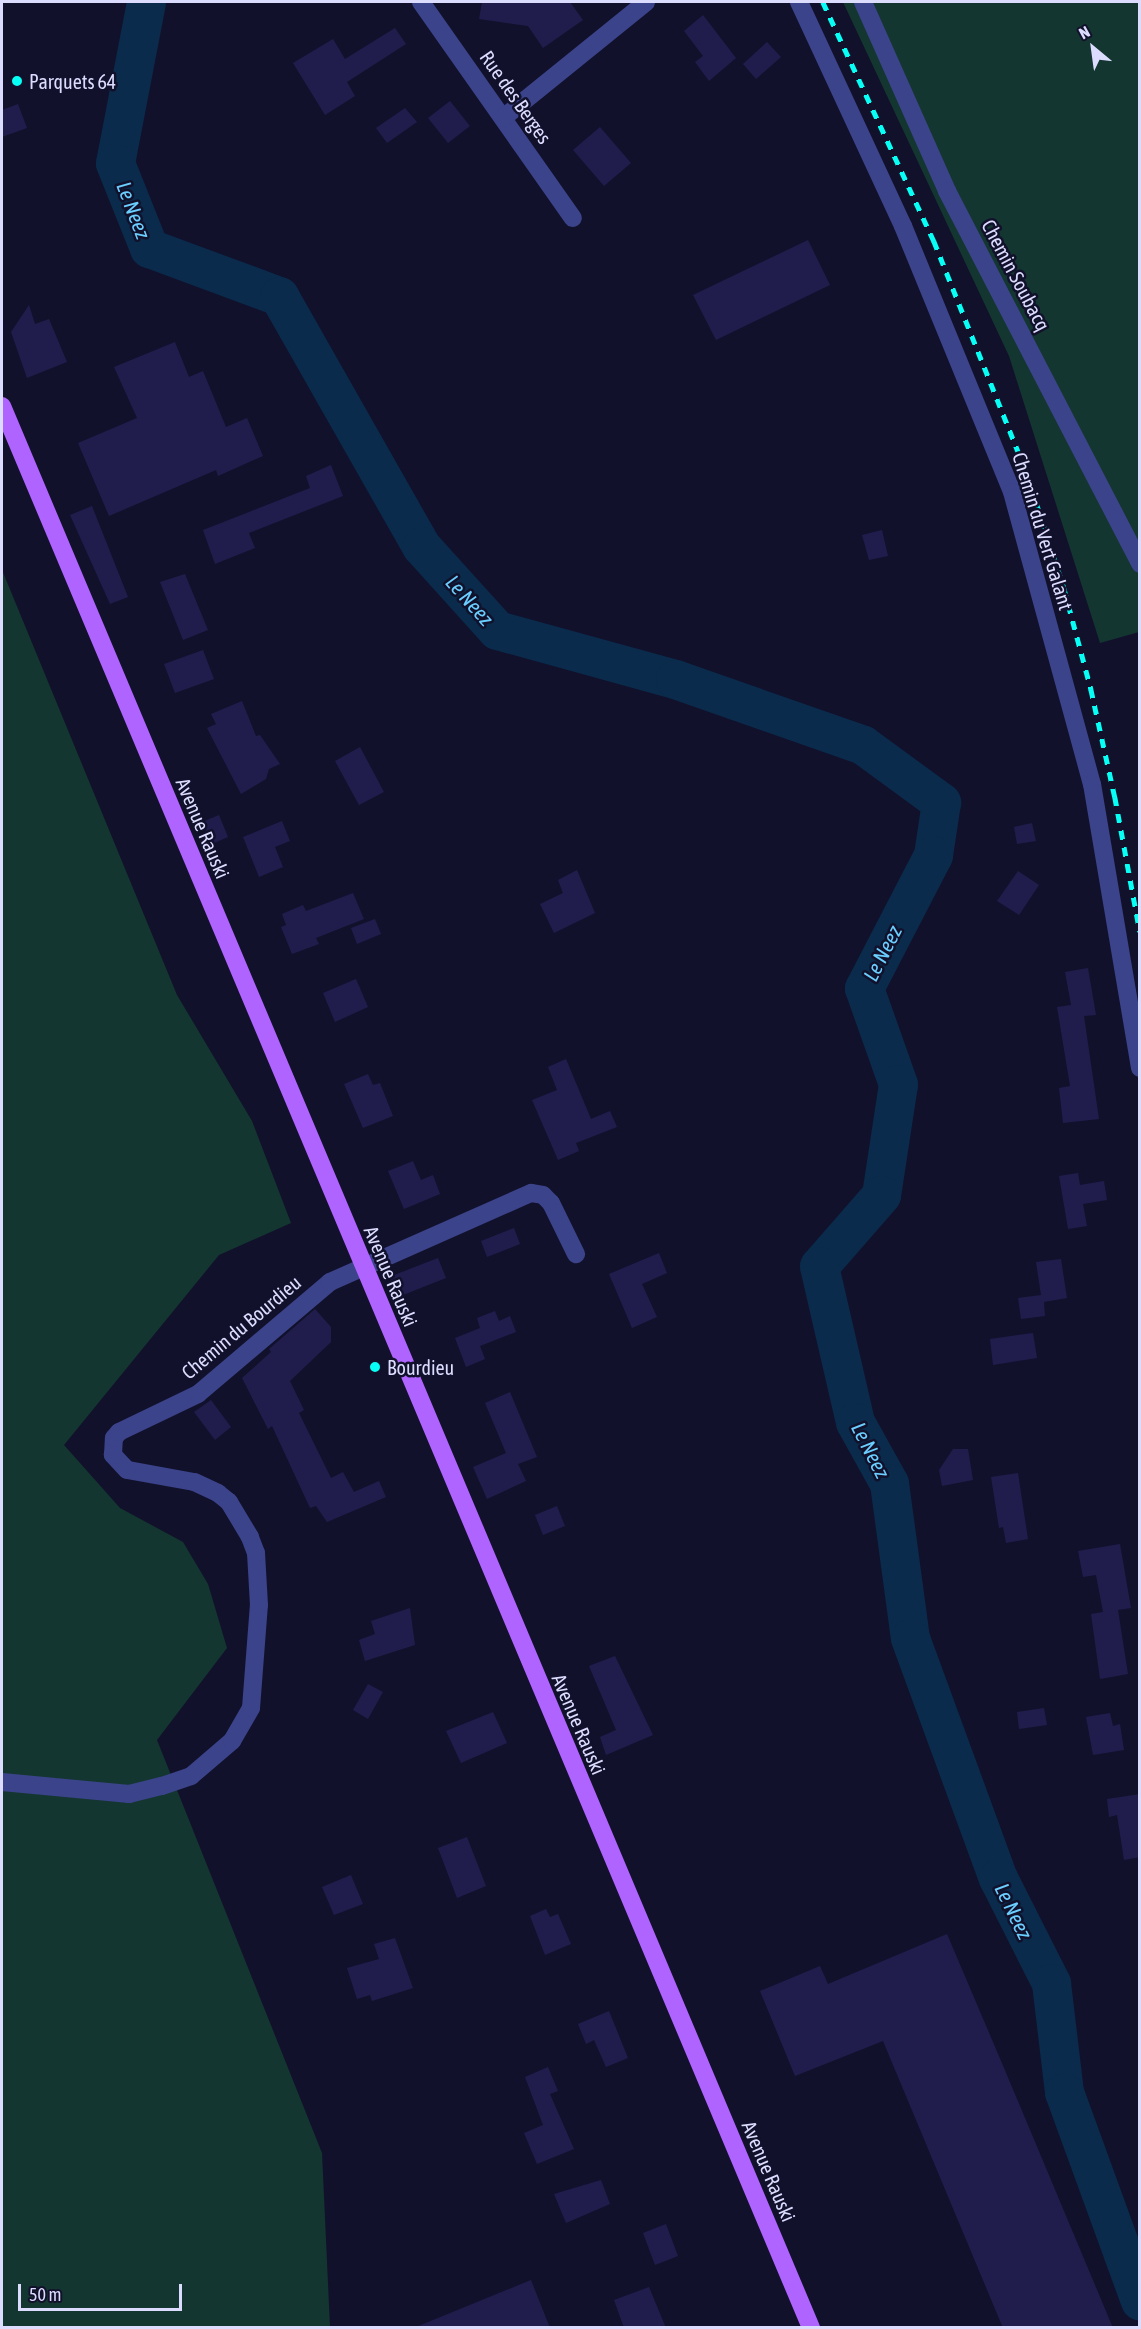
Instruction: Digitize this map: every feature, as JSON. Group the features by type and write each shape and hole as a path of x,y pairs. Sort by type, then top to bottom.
{"main road":[{"name":"Avenue Rauski","path":"2,406 811,2328"}],"street":[{"name":"Rue des Berges","path":"421,2 573,218"},
{"path":"503,118 646,2"},
{"name":"Chemin du Vert Galant","path":"799,2 903,226 1012,492 1092,784 1140,1068"},
{"name":"Chemin Soubacq","path":"863,2 947,191 1140,564"},
{"path":"364,1268 531,1193 543,1194 551,1203 576,1254"},
{"name":"Chemin du Bourdieu","path":"2,1782 129,1794 191,1776 238,1733 253,1700 259,1605 256,1553 250,1537 229,1502 218,1493 194,1482 127,1470 113,1455 114,1438 198,1394 330,1282 364,1268"}],"green space":[{"path":"843,2 1139,2 1139,632 1100,643 1009,356"},
{"path":"2,570 177,995 252,1121 291,1223 219,1255 64,1445 120,1508 183,1542 208,1584 227,1648 157,1740 322,2153 330,2327 2,2327"}],"building":[{"path":"482,2 570,2 583,20 543,48 528,26 479,19"},
{"path":"703,15 736,58 709,81 695,62 703,56 684,31"},
{"path":"395,28 406,44 347,82 355,96 325,115 293,63 333,39 345,59"},
{"path":"767,42 781,57 756,79 743,64"},
{"path":"450,101 470,126 448,143 428,118"},
{"path":"18,104 27,128 2,137 2,110"},
{"path":"405,108 417,122 387,143 376,128"},
{"path":"600,127 631,163 604,186 573,150"},
{"path":"808,240 830,285 716,340 693,295"},
{"path":"29,305 35,324 49,319 67,362 27,378 11,332"},
{"path":"175,342 189,377 203,371 226,427 247,418 263,456 218,476 216,470 109,516 78,443 137,418 114,367"},
{"path":"331,465 343,496 249,533 255,548 215,564 203,530 310,488 306,476"},
{"path":"92,506 128,597 110,604 70,515"},
{"path":"882,530 888,556 869,560 862,535"},
{"path":"185,574 208,630 183,640 160,582"},
{"path":"203,650 214,679 175,693 164,664"},
{"path":"242,701 256,736 260,735 280,764 269,769 266,779 241,794 207,728 216,724 211,714"},
{"path":"360,747 384,792 359,805 335,761"},
{"path":"219,815 228,837 212,844 202,822"},
{"path":"282,821 290,841 275,847 283,867 259,877 243,837"},
{"path":"1032,823 1036,841 1017,844 1014,827"},
{"path":"577,870 595,913 554,933 540,904 563,893 558,880"},
{"path":"1018,871 1039,885 1019,915 997,901"},
{"path":"353,893 364,919 316,938 319,944 292,954 281,927 286,925 282,914 303,905 306,911"},
{"path":"375,919 381,934 357,944 351,928"},
{"path":"1088,968 1096,1015 1084,1016 1099,1119 1063,1123 1059,1088 1070,1086 1057,1007 1071,1005 1065,972"},
{"path":"356,979 368,1007 335,1022 323,993"},
{"path":"566,1059 591,1119 610,1111 617,1127 576,1143 579,1151 558,1160 532,1100 557,1090 548,1067"},
{"path":"368,1074 373,1085 380,1083 393,1116 363,1128 344,1084"},
{"path":"413,1161 421,1180 433,1175 440,1194 404,1209 388,1171"},
{"path":"1078,1173 1080,1185 1104,1181 1107,1200 1083,1204 1087,1226 1068,1229 1059,1176"},
{"path":"514,1228 520,1244 487,1257 481,1241"},
{"path":"659,1253 667,1273 642,1284 657,1317 632,1328 609,1274"},
{"path":"438,1258 446,1278 398,1297 389,1277"},
{"path":"1061,1259 1067,1298 1044,1302 1045,1316 1021,1319 1018,1298 1041,1295 1036,1262"},
{"path":"315,1309 331,1327 331,1342 290,1381 304,1410 299,1413 331,1478 343,1472 354,1492 379,1481 386,1497 327,1522 316,1506 310,1508 272,1426 268,1429 242,1378 271,1352 269,1349"},
{"path":"495,1311 499,1321 510,1316 516,1332 480,1346 485,1359 466,1367 455,1338 480,1328 477,1318"},
{"path":"1033,1333 1037,1358 993,1365 990,1339"},
{"path":"510,1392 537,1457 518,1464 526,1481 487,1499 473,1467 506,1453 485,1403"},
{"path":"211,1400 231,1427 215,1440 194,1412"},
{"path":"953,1449 968,1449 973,1480 942,1486 939,1470"},
{"path":"1018,1473 1028,1539 1006,1543 1003,1527 999,1528 991,1477"},
{"path":"557,1506 565,1526 543,1535 535,1515"},
{"path":"1120,1544 1131,1608 1118,1610 1128,1674 1100,1679 1091,1614 1103,1612 1096,1575 1083,1577 1078,1551"},
{"path":"410,1608 415,1645 365,1661 359,1640 375,1634 371,1621"},
{"path":"615,1656 653,1735 606,1755 600,1737 616,1730 589,1666"},
{"path":"368,1684 383,1692 368,1719 353,1710"},
{"path":"1044,1708 1047,1725 1019,1729 1017,1712"},
{"path":"493,1712 507,1743 461,1763 446,1731"},
{"path":"1110,1713 1113,1726 1120,1724 1124,1750 1093,1755 1086,1717"},
{"path":"1140,1794 1140,1857 1124,1860 1117,1815 1109,1817 1107,1799"},
{"path":"467,1837 486,1886 457,1898 438,1848"},
{"path":"351,1875 363,1904 334,1915 322,1887"},
{"path":"546,1909 550,1917 558,1914 571,1944 545,1955 530,1916"},
{"path":"947,1934 1113,2328 1003,2328 883,2041 795,2076 760,1991 820,1966 828,1984"},
{"path":"395,1938 413,1988 372,2001 370,1995 357,1999 347,1968 379,1959 374,1944"},
{"path":"609,2011 628,2058 606,2067 594,2040 586,2044 578,2024"},
{"path":"548,2067 558,2091 550,2094 574,2149 537,2164 524,2133 543,2125 525,2077"},
{"path":"601,2180 610,2204 566,2223 554,2194"},
{"path":"666,2224 678,2256 655,2265 643,2233"},
{"path":"531,2280 550,2328 416,2327"},
{"path":"649,2287 666,2328 624,2328 614,2300"}],"waterway":[{"name":"Le Neez","path":"146,2 115,163 149,248 279,296 421,546 497,630 675,679 863,745 941,802 933,855 864,988 898,1084 881,1195 819,1266 855,1422 889,1483 910,1638 998,1878 1051,1983 1064,2092 1140,2301"}],"railway":[{"path":"823,2 934,241 1026,471 1064,588 1091,689 1115,797 1140,932"}],"place":[{"name":"Parquets 64","path":"17,81"},
{"name":"Bourdieu","path":"375,1367"}]}
